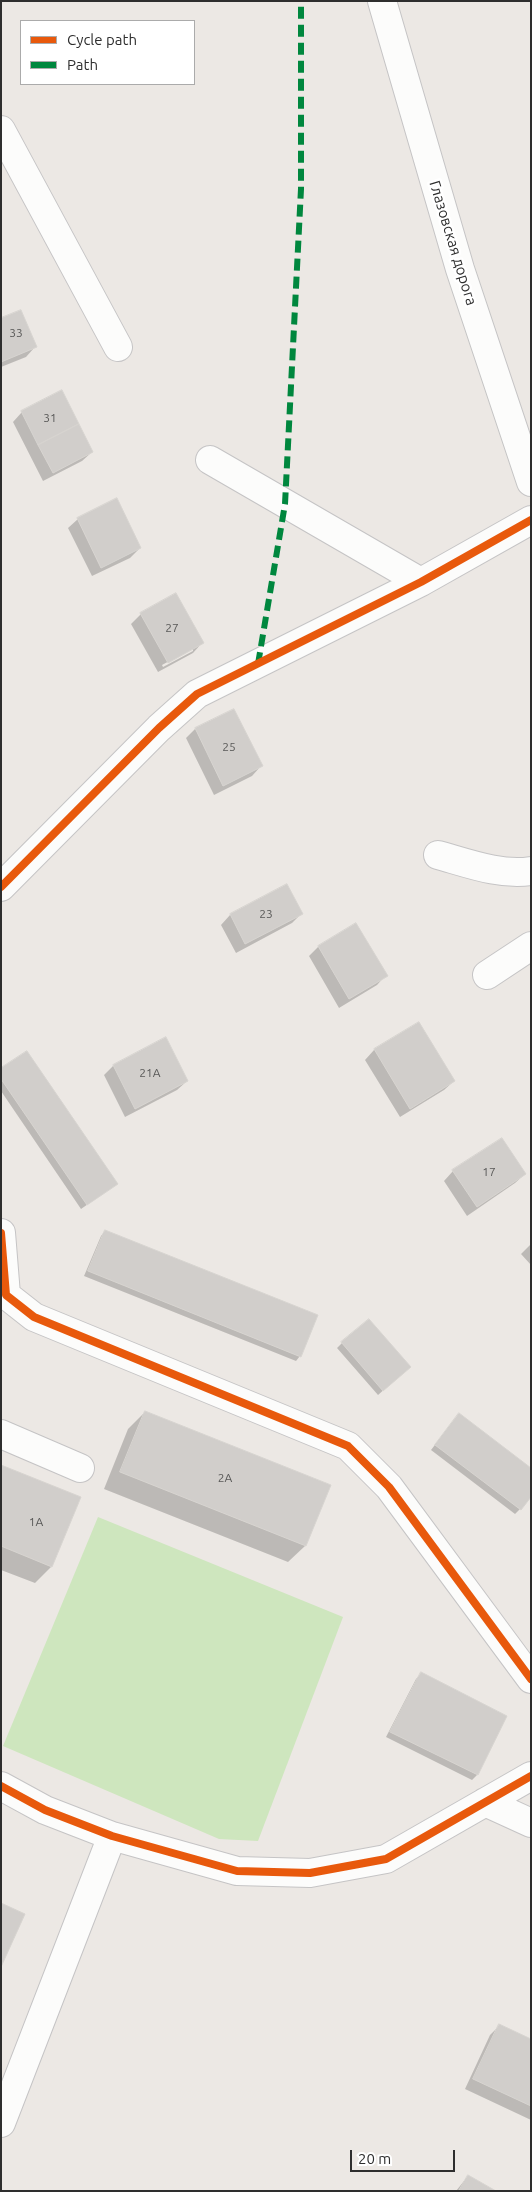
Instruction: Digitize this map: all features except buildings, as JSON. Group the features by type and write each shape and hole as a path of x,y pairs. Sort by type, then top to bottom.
{"street":[{"name":"Глазовская дорога","path":"382,1 460,269 531,482"},
{"path":"1,130 118,347"},
{"path":"210,460 421,582"},
{"path":"1,887 158,728 197,694 421,582 531,520"},
{"path":"438,855 480,866 520,873 531,872"},
{"path":"487,974 531,946"},
{"path":"1,1233 6,1295 34,1317 348,1446 389,1488 531,1679"},
{"path":"1,1434 80,1468"},
{"path":"1,1786 45,1810 112,1836 237,1871 310,1873 386,1859 531,1776"},
{"path":"485,1802 531,1823"},
{"path":"1,2123 112,1836"}],"green space":[{"path":"98,1517 343,1617 258,1841 219,1839 3,1746"}],"marked path":[{"path":"258,664 285,504 301,189 301,1"}],"cycle path":[{"path":"1,887 159,728 197,694 421,582 531,520"},
{"path":"1,1233 6,1295 34,1317 348,1446 389,1487 531,1679"},
{"path":"1,1786 45,1810 112,1836 237,1871 310,1873 386,1859 531,1776"}]}
